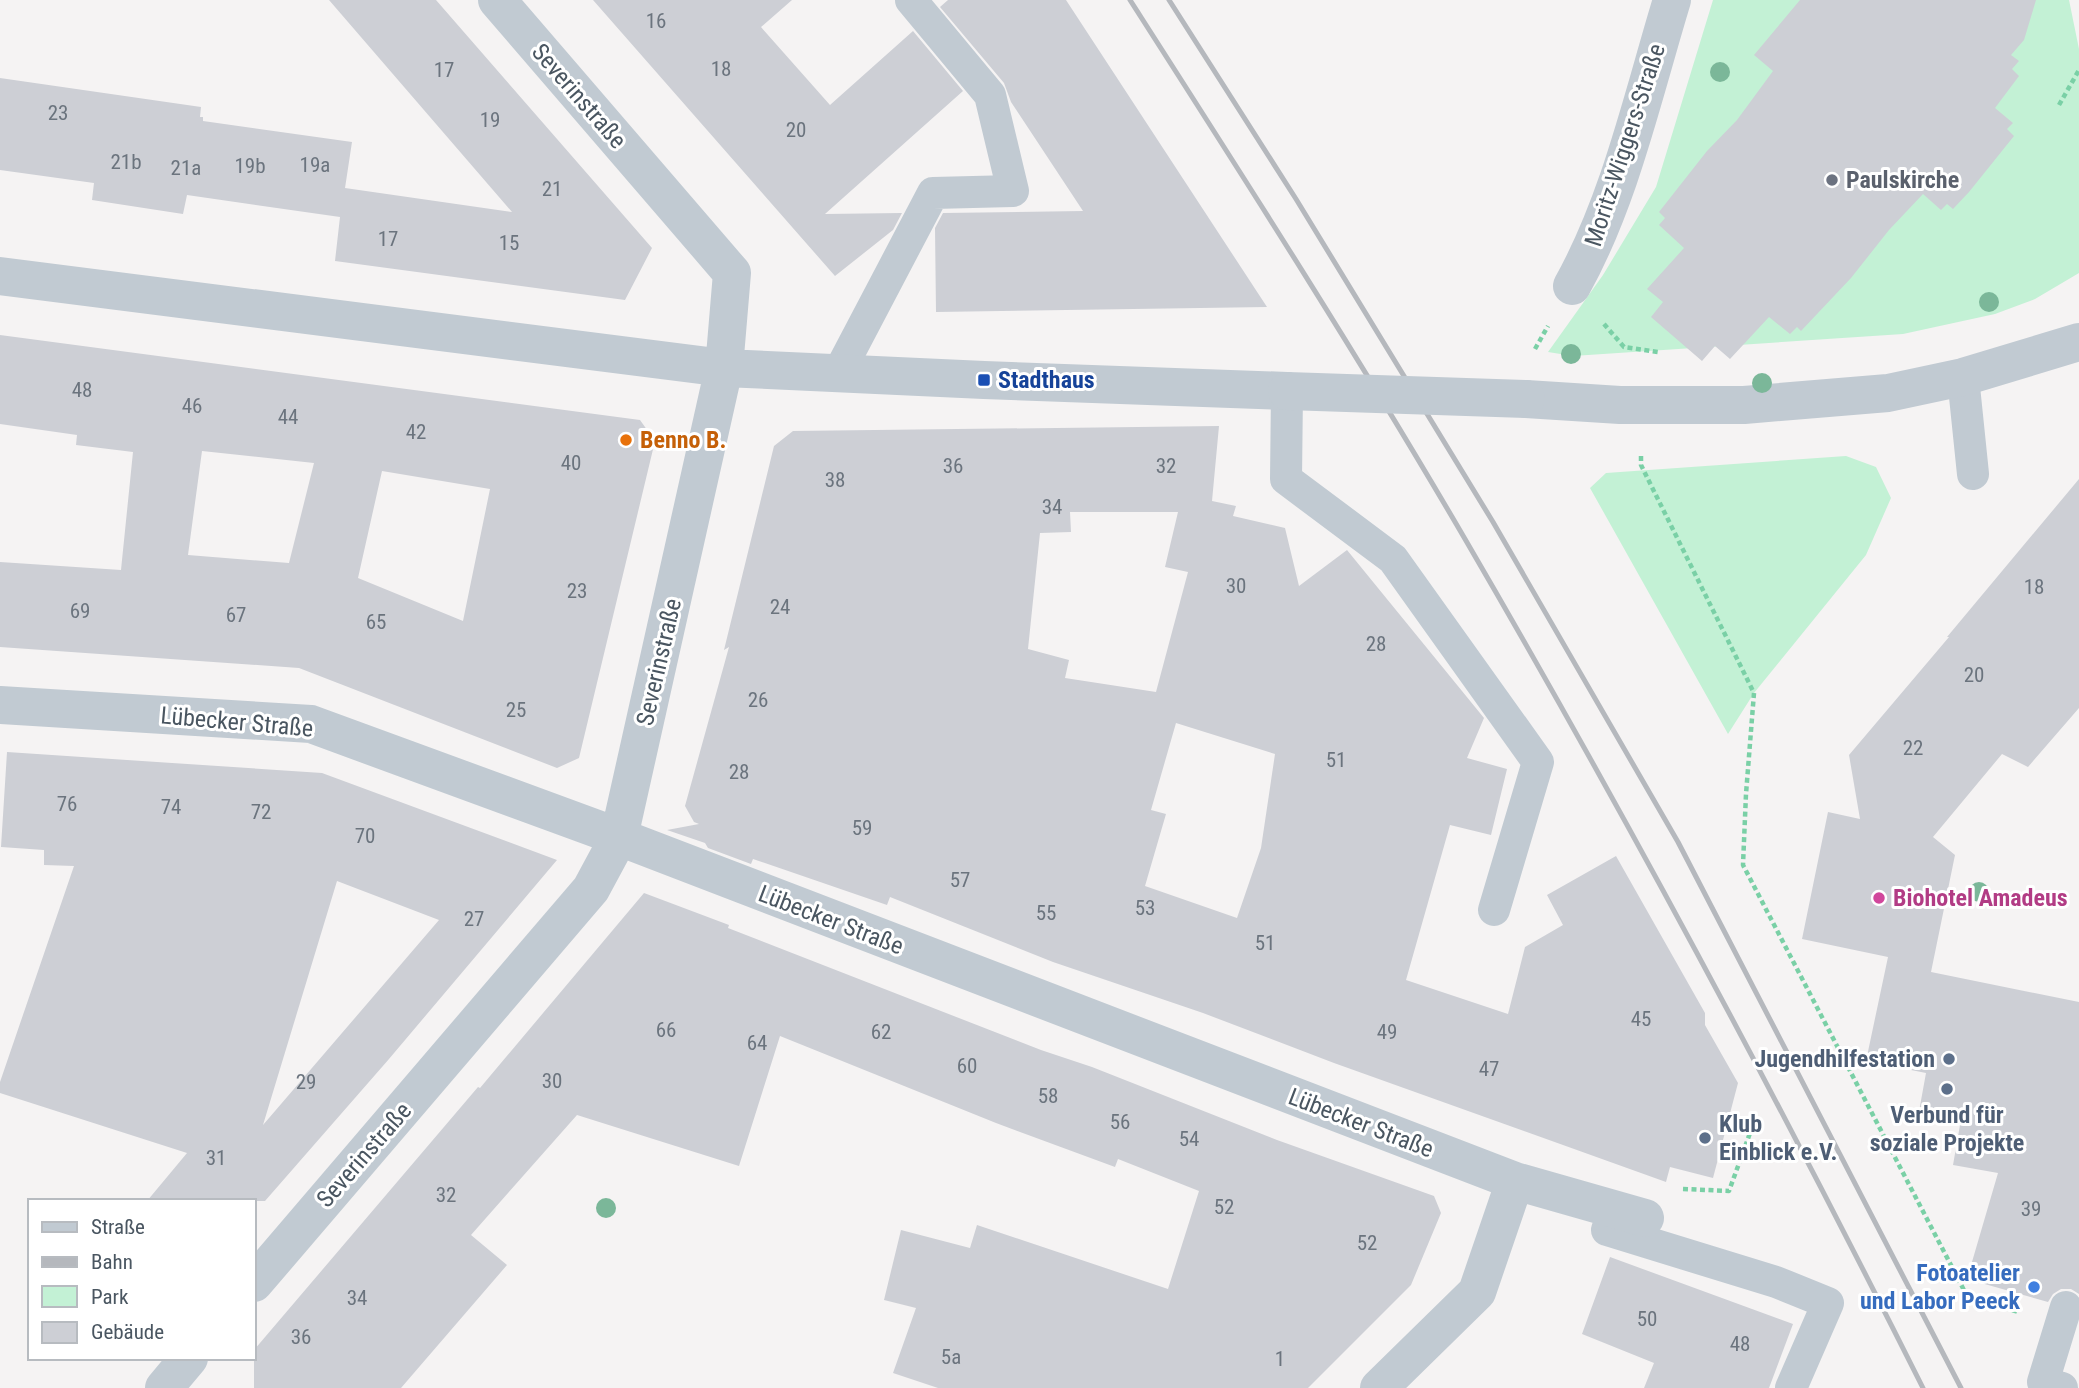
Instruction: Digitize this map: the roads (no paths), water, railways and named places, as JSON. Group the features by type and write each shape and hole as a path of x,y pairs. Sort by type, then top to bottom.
{"street":[{"name":"Severinstraße","path":"256,1281 591,889 619,837 724,368 732,273 496,0"},
{"name":"Moritz-Wiggers-Straße","path":"1572,286 1590,254 1620,169 1672,0"},
{"path":"0,276 724,368 1526,399 1642,406 1744,405 1888,393 1963,377 2079,342"},
{"name":"Lübecker Straße","path":"0,705 311,724 619,837 1515,1181 1630,1214"},
{"path":"1379,1388 1477,1292 1515,1181"},
{"path":"164,1388 188,1360"}],"lane":[{"path":"839,372 933,193 1013,191 989,95 911,0"},
{"path":"1963,377 1973,474"},
{"path":"1287,391 1286,478 1393,559 1538,762 1494,910"},
{"path":"1630,1214 1607,1230 1776,1282 1828,1303 1791,1388"},
{"path":"2062,1388 2043,1381 2063,1316"}],"railway":[{"path":"1130,0 1425,471 1585,749 1701,960 1923,1388"},
{"path":"1169,0 1296,199 1493,522 1678,842 1961,1388"}],"place":[{"name":"Paulskirche","path":"1832,180"},
{"name":"Stadthaus","path":"984,380"},
{"name":"Benno B.","path":"626,440"},
{"name":"Biohotel Amadeus","path":"1879,898"},
{"name":"Jugendhilfestation","path":"1949,1059"},
{"name":"Verbund für soziale Projekte","path":"1947,1089"},
{"name":"Klub Einblick e.V.","path":"1705,1138"},
{"name":"Fotoatelier und Labor Peeck","path":"2034,1287"}]}
